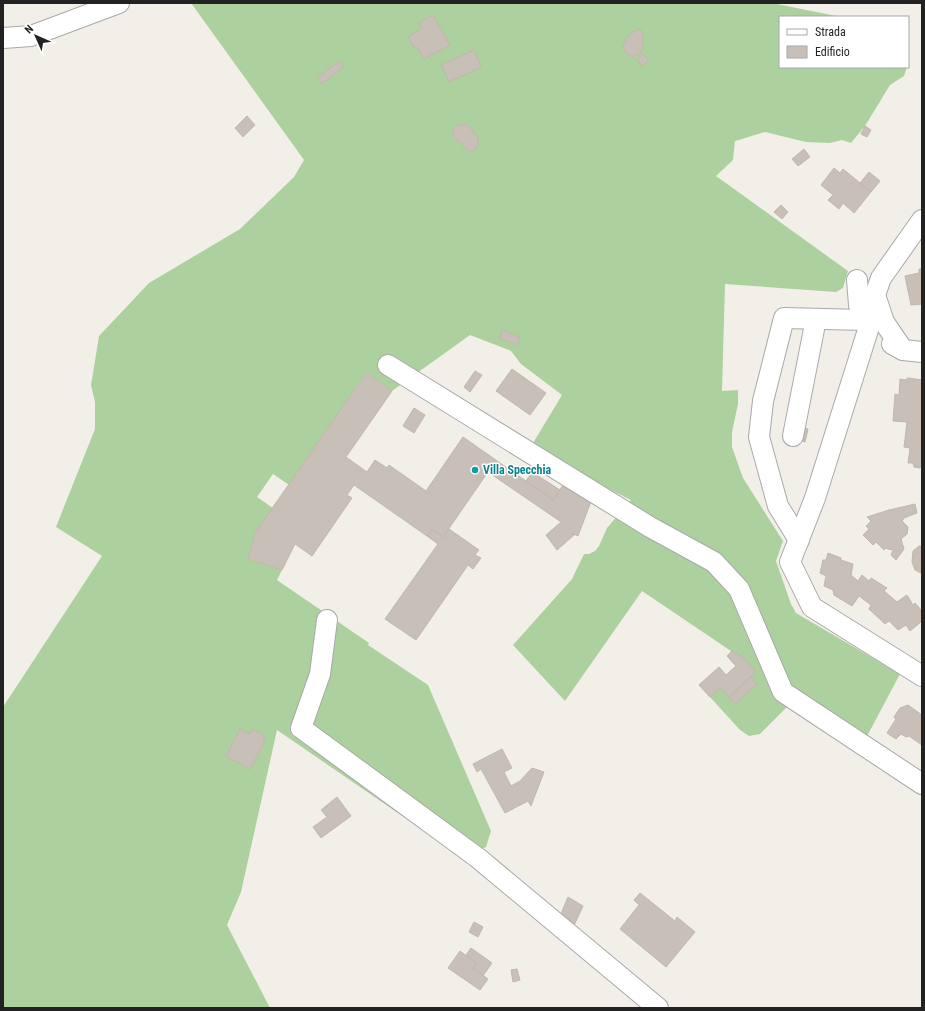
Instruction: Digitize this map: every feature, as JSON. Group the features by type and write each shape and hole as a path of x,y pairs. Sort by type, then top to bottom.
{"street":[{"path":"3,38 31,36 119,3"},
{"path":"913,351 884,322 875,296 881,278 922,220"},
{"path":"857,280 859,305 867,325 815,498 790,562 812,607 922,676"},
{"path":"799,540 778,506 759,437 763,401 784,318 816,319 867,325 913,351"},
{"path":"793,436 816,319"},
{"path":"388,365 650,528 714,562 739,589 783,692 922,784"},
{"path":"327,620 320,674 301,728 478,858 658,1008"}],"green space":[{"path":"191,3 772,3 836,16 779,16 779,68 907,68 904,76 890,85 865,126 851,143 842,140 830,143 806,142 765,132 735,141 733,160 716,176 848,271 843,288 836,292 725,284 722,391 738,390 738,404 732,432 732,447 743,478 783,541 776,561 791,604 796,613 900,674 865,740 798,696 760,734 749,736 740,730 699,685 719,667 726,675 736,666 727,656 731,651 642,591 565,701 513,645 572,579 584,554 589,554 595,551 599,546 607,528 631,500 564,467 564,461 552,467 527,453 562,395 521,364 511,351 470,335 392,391 366,373 289,485 273,474 257,497 273,508 255,533 248,559 282,570 277,580 369,643 368,645 428,685 491,831 486,847 462,857 277,730 241,892 227,925 270,1008 3,1008 3,707 102,556 56,527 95,429 95,402 91,385 99,336 149,283 240,229 294,177 304,160"}],"building":[{"path":"433,15 450,45 424,59 417,47 414,48 408,37 422,28 419,23"},
{"path":"638,29 641,30 643,34 643,45 641,53 632,57 626,53 623,46 627,37"},
{"path":"474,50 481,67 449,82 441,65"},
{"path":"643,54 649,60 642,66 637,60"},
{"path":"339,61 344,67 322,84 317,78"},
{"path":"247,116 255,125 243,137 235,128"},
{"path":"465,124 469,126 478,138 476,149 471,152 452,136 453,130 458,125"},
{"path":"865,126 871,130 867,137 861,134"},
{"path":"804,149 810,157 798,166 792,159"},
{"path":"834,168 840,173 843,169 871,192 854,213 843,203 839,209 828,200 833,195 821,185"},
{"path":"869,172 880,181 871,192 860,183"},
{"path":"781,205 788,212 782,219 774,212"},
{"path":"919,269 922,269 922,304 911,305 905,276 919,273"},
{"path":"502,330 520,337 517,345 500,338"},
{"path":"512,369 546,393 530,415 496,391"},
{"path":"475,371 482,375 470,392 464,387"},
{"name":"Villa Specchia","path":"366,373 392,391 346,457 367,472 375,460 387,468 389,465 426,491 463,437 553,500 563,485 576,490 575,493 592,499 578,536 571,533 574,535 557,550 546,535 561,522 488,472 443,537 432,529 427,536 354,485 347,495 352,498 312,556 295,544 282,570 248,559 255,533"},
{"path":"908,378 922,380 922,467 919,468 914,467 913,463 908,463 910,448 904,447 907,422 893,421 895,394 899,395 900,379 905,380"},
{"path":"414,408 425,415 414,433 403,426"},
{"path":"797,426 808,429 805,442 794,439"},
{"path":"532,472 560,490 553,500 526,481"},
{"path":"915,504 917,513 904,518 902,521 908,527 907,534 901,539 904,549 896,560 891,555 893,550 886,548 884,550 876,542 873,545 863,535 869,529 866,526 871,521 867,517"},
{"path":"432,529 443,537 449,529 479,550 475,555 481,558 473,569 468,565 416,640 385,619 438,544 427,536"},
{"path":"919,546 922,546 921,573 915,570 912,562 913,551"},
{"path":"828,553 853,564 851,575 858,581 862,575 869,581 871,578 887,588 884,591 897,602 907,595 913,605 915,603 922,611 922,621 910,631 906,625 898,630 889,621 885,624 869,609 871,605 859,596 852,606 834,595 833,590 824,586 826,576 820,573 823,560 826,560"},
{"path":"732,651 743,657 756,672 729,697 721,688 710,697 699,685 719,667 726,675 736,666 727,656"},
{"path":"751,677 757,684 735,704 729,697"},
{"path":"908,705 922,715 922,745 909,736 906,737 901,734 896,739 887,733 896,719 894,717 900,708"},
{"path":"240,729 250,734 252,729 264,735 264,743 250,769 226,756"},
{"path":"502,749 512,768 504,772 511,786 520,781 532,768 544,772 531,806 528,801 505,813 481,769 477,772 473,764"},
{"path":"337,797 351,816 321,838 313,827 327,817 321,810"},
{"path":"640,893 675,921 677,917 695,932 666,967 620,929 639,905 634,900"},
{"path":"568,897 583,906 571,932 558,921"},
{"path":"474,922 483,927 478,937 469,932"},
{"path":"471,948 492,963 483,976 473,968 476,963 466,955"},
{"path":"460,951 476,963 473,968 488,979 480,990 448,968"},
{"path":"517,969 520,980 513,982 511,970"}],"place":[{"name":"Villa Specchia","path":"475,470"}]}
